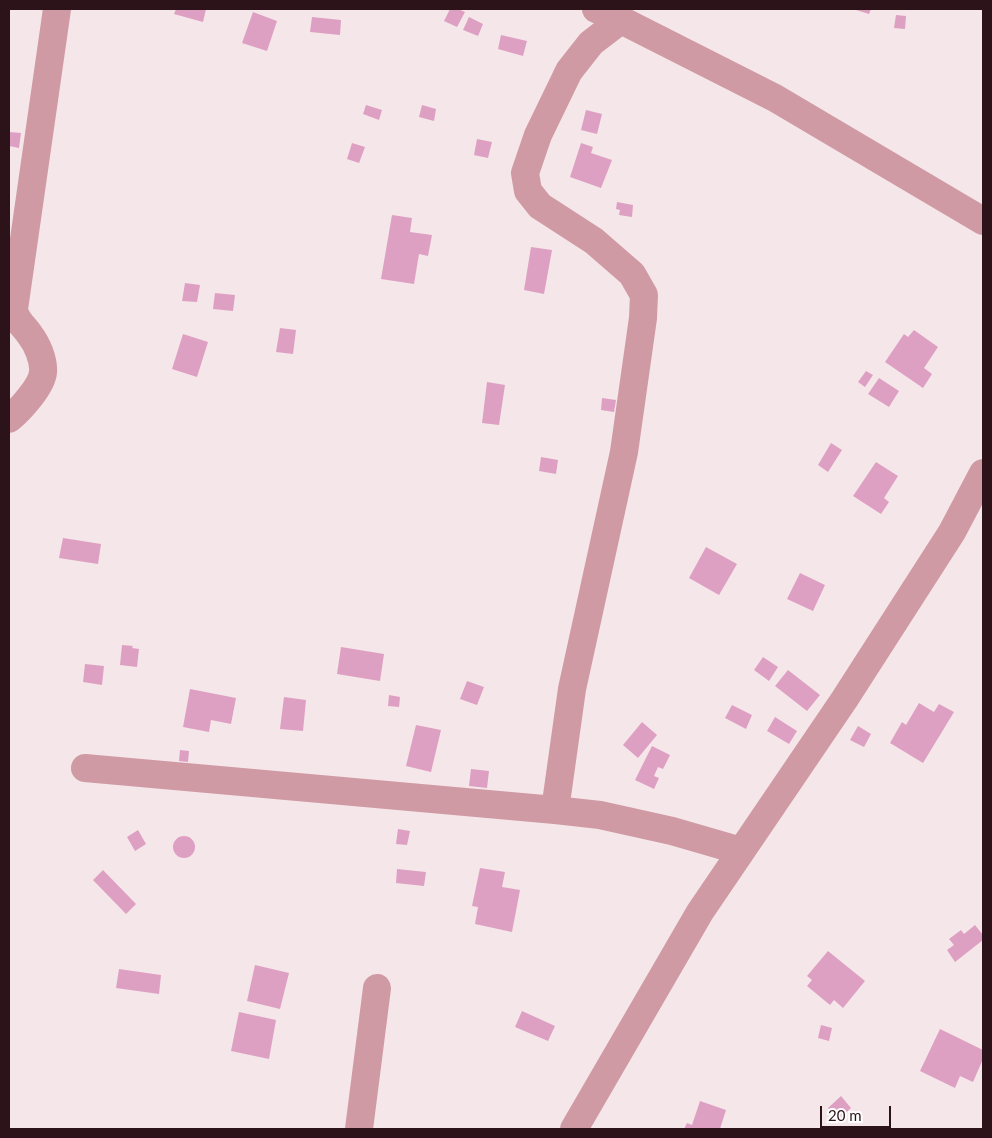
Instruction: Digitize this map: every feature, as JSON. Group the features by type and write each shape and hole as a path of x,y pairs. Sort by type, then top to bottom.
{"street":[{"path":"9,419 41,381 43,372 37,347 30,334 16,317 14,309 57,9"},
{"path":"596,9 775,98 983,221"},
{"path":"555,810 572,688 624,452 643,318 644,295 632,274 594,241 540,206 528,191 525,173 538,135 569,71 591,43 621,20"},
{"path":"574,1129 700,912 860,676 952,532 983,473"},
{"path":"85,768 600,815 672,831 741,851"},
{"path":"359,1129 377,988"}],"building":[{"path":"176,9 206,9 203,22 174,14"},
{"path":"450,9 458,9 465,12 457,27 444,21"},
{"path":"853,9 871,9 869,14"},
{"path":"253,12 277,21 267,51 242,43"},
{"path":"896,15 906,16 905,29 894,28"},
{"path":"312,17 341,20 340,35 310,32"},
{"path":"469,17 483,24 478,36 463,30"},
{"path":"501,35 527,41 523,56 498,49"},
{"path":"366,105 382,110 379,120 363,114"},
{"path":"422,105 436,109 434,121 419,117"},
{"path":"586,110 602,114 597,134 581,130"},
{"path":"9,132 21,133 19,148 9,146"},
{"path":"477,139 492,142 488,158 474,155"},
{"path":"352,143 365,147 359,163 347,159"},
{"path":"581,143 593,147 591,153 612,160 601,188 570,177"},
{"path":"617,202 633,205 632,217 619,215 620,210 616,209"},
{"path":"392,215 412,218 410,232 432,235 428,256 419,254 414,284 381,279"},
{"path":"531,247 552,250 544,294 524,290"},
{"path":"185,283 200,285 197,302 182,301"},
{"path":"215,293 235,295 233,311 213,309"},
{"path":"280,328 296,330 293,354 276,352"},
{"path":"914,330 938,347 924,368 932,374 923,388 885,362 904,334 908,337"},
{"path":"183,334 208,342 197,377 172,369"},
{"path":"866,371 873,375 865,387 858,382"},
{"path":"879,378 899,391 889,407 868,394"},
{"path":"487,382 505,385 499,425 482,423"},
{"path":"602,398 616,400 614,412 601,410"},
{"path":"831,443 842,450 828,472 818,465"},
{"path":"541,457 558,460 556,474 539,471"},
{"path":"876,462 898,476 884,498 889,502 881,514 853,496"},
{"path":"63,538 101,544 98,564 59,558"},
{"path":"706,547 737,564 719,595 689,578"},
{"path":"800,573 825,585 813,611 787,599"},
{"path":"122,645 133,646 132,648 139,649 137,667 120,665"},
{"path":"341,647 384,654 380,681 337,674"},
{"path":"763,657 778,667 769,681 754,670"},
{"path":"85,664 104,666 102,685 83,682"},
{"path":"788,670 820,695 807,711 775,686"},
{"path":"467,681 484,687 477,705 460,699"},
{"path":"190,689 236,698 231,724 211,720 209,732 183,727"},
{"path":"389,695 400,697 399,707 388,706"},
{"path":"284,697 306,700 303,731 280,729"},
{"path":"919,703 934,712 939,704 954,712 923,763 890,743 902,722 906,725"},
{"path":"732,705 752,715 746,729 725,718"},
{"path":"775,717 797,731 789,744 767,731"},
{"path":"642,722 657,735 638,758 623,745"},
{"path":"416,725 441,730 431,772 406,766"},
{"path":"858,726 871,734 864,747 850,740"},
{"path":"652,746 670,755 663,769 658,767 654,776 659,778 654,789 635,780"},
{"path":"180,750 189,751 188,762 179,761"},
{"path":"471,769 489,771 487,788 469,786"},
{"path":"398,829 410,831 407,845 396,844"},
{"path":"138,830 146,844 135,851 127,837"},
{"path":"184,836 192,839 195,847 192,855 184,858 176,855 173,847 176,839"},
{"path":"480,868 505,872 502,887 520,890 512,932 475,924 478,907 472,906"},
{"path":"397,869 426,872 424,886 396,883"},
{"path":"103,870 136,904 126,914 93,880"},
{"path":"975,925 983,935 983,940 955,962 947,950 954,945 949,939 961,930 964,934"},
{"path":"828,951 865,981 843,1008 834,1000 830,1005 807,986 812,980 807,976"},
{"path":"255,965 289,973 280,1009 247,1001"},
{"path":"119,969 161,975 159,994 116,988"},
{"path":"522,1011 555,1026 548,1041 515,1027"},
{"path":"239,1012 276,1020 269,1059 231,1051"},
{"path":"821,1025 832,1028 829,1041 818,1038"},
{"path":"940,1029 983,1050 983,1059 973,1082 960,1076 955,1088 920,1071"},
{"path":"841,1096 851,1108 838,1120 828,1108"},
{"path":"700,1101 726,1110 720,1129 684,1129 687,1123 692,1125"}]}
